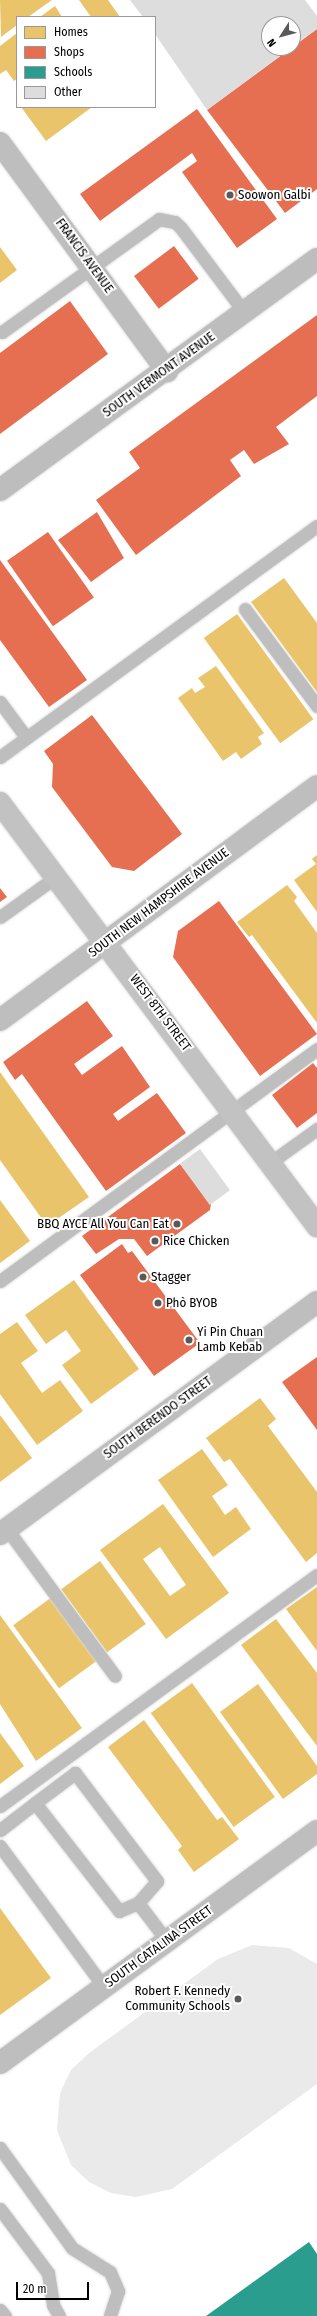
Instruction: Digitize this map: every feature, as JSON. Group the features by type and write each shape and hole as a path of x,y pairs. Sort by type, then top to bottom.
{"main road":[{"name":"SOUTH VERMONT AVENUE","path":"0,490 167,371 244,312 317,259"},
{"name":"WEST 8TH STREET","path":"0,805 57,876 107,942 317,1226"}],"street":[{"name":"FRANCIS AVENUE","path":"0,143 92,266 167,371"},
{"name":"SOUTH NEW HAMPSHIRE AVENUE","path":"0,1019 107,942 317,786"},
{"name":"SOUTH BERENDO STREET","path":"3,1532 317,1302"},
{"name":"SOUTH CATALINA STREET","path":"0,2062 317,1832"}],"lane":[{"path":"2,332 153,221 167,219 181,228 244,312"},
{"path":"0,757 317,526"},
{"path":"245,609 317,706"},
{"path":"0,702 26,737"},
{"path":"0,917 57,876"},
{"path":"0,1281 317,1050"},
{"path":"271,1162 317,1129"},
{"path":"3,1532 115,1676"},
{"path":"0,1806 317,1575"},
{"path":"0,1830 35,1803 75,1773 157,1881 138,1903 119,1911 35,1803"},
{"path":"0,1846 104,1987"},
{"path":"138,1903 167,1941"},
{"path":"0,2148 72,2248 110,2272 118,2291 110,2316"},
{"path":"0,2209 48,2273 53,2305 59,2316"},
{"path":"0,2310 5,2316"}],"shaded area":[{"path":"252,1945 289,1948 317,1964 317,2084 172,2189 136,2197 111,2193 89,2182 71,2165 57,2130 60,2093 71,2070 89,2053 218,1959"}],"building: Homes":[{"path":"0,0 52,0 29,16 16,16 16,26 1,37"},
{"path":"79,0 108,0 119,16 90,16"},
{"path":"55,6 61,16 41,16"},
{"path":"16,34 16,80 14,81 6,70 0,74 0,46"},
{"path":"22,108 91,108 46,141"},
{"path":"0,247 17,270 0,283"},
{"path":"284,578 317,623 317,692 251,602"},
{"path":"237,614 313,719 280,743 204,638"},
{"path":"216,666 264,733 258,737 262,744 241,759 236,752 223,761 178,698 192,688 195,693 205,687 198,678"},
{"path":"317,855 317,912 294,880 316,864 312,859"},
{"path":"287,885 297,897 294,901 317,933 317,1023 252,935 249,937 237,922"},
{"path":"0,1072 89,1197 47,1226 0,1160"},
{"path":"0,1200 30,1241 0,1263"},
{"path":"74,1280 139,1369 91,1404 62,1365 81,1351 66,1330 46,1344 25,1315"},
{"path":"17,1322 38,1351 21,1363 42,1393 60,1380 83,1411 37,1445 0,1394 0,1334"},
{"path":"260,1398 276,1419 268,1426 317,1492 317,1553 306,1562 230,1459 224,1462 206,1438"},
{"path":"0,1415 32,1458 0,1482"},
{"path":"202,1449 228,1485 212,1496 225,1515 236,1507 251,1529 213,1557 158,1480"},
{"path":"163,1504 229,1593 166,1639 100,1550","holes":["160,1547 186,1585 170,1596 143,1559"]},
{"path":"100,1561 146,1624 107,1652 61,1589"},
{"path":"317,1587 317,1651 286,1609"},
{"path":"52,1597 98,1660 59,1688 13,1625"},
{"path":"0,1615 82,1728 36,1761 0,1704"},
{"path":"276,1619 317,1673 317,1746 241,1645"},
{"path":"192,1683 275,1797 234,1827 151,1713"},
{"path":"258,1684 317,1766 317,1774 283,1799 220,1712"},
{"path":"144,1720 217,1820 222,1817 239,1839 194,1872 178,1850 182,1846 108,1747"},
{"path":"0,1733 24,1766 0,1784"},
{"path":"0,1908 51,1978 0,2015"}],"building: Shops":[{"path":"317,29 317,189 285,213 207,110 280,56 301,56 301,41"},
{"path":"197,109 277,219 237,248 182,172 197,161 192,153 100,221 80,194"},
{"path":"174,246 199,279 159,309 134,276"},
{"path":"70,301 108,354 0,434 0,353"},
{"path":"317,315 317,396 276,427 289,444 254,464 244,450 230,460 241,476 136,555 96,500 140,468 129,452"},
{"path":"97,512 124,558 91,582 58,540"},
{"path":"48,532 94,598 53,626 7,561"},
{"path":"0,560 87,680 49,707 0,640"},
{"path":"92,715 182,834 134,871 112,867 52,787 53,764 44,751"},
{"path":"0,888 7,897 0,902"},
{"path":"219,901 317,1034 260,1076 173,957 178,931"},
{"path":"87,1001 113,1036 74,1064 82,1075 122,1046 150,1087 113,1114 118,1121 157,1093 186,1133 106,1191 22,1074 15,1080 3,1062"},
{"path":"313,1063 317,1068 317,1113 297,1128 272,1095"},
{"path":"180,1164 211,1204 210,1210 147,1256 134,1239 119,1239 96,1254 82,1236"},
{"path":"122,1244 128,1253 132,1251 200,1343 154,1376 80,1275"},
{"path":"317,1357 317,1430 282,1382"}],"building: Schools":[{"path":"309,2242 317,2254 317,2316 206,2316"}],"building: Other":[{"path":"130,0 305,0 317,16 317,29 301,40 301,16 261,16 261,56 280,56 207,110 156,35 156,16 142,16"},
{"path":"200,1149 230,1190 210,1205 180,1164"}],"place":[{"name":"Soowon Galbi","path":"230,195"},
{"name":"BBQ AYCE All You Can Eat","path":"177,1224"},
{"name":"Rice Chicken","path":"155,1241"},
{"name":"Stagger","path":"143,1277"},
{"name":"Phò BYOB","path":"158,1303"},
{"name":"Yi Pin Chuan Lamb Kebab","path":"189,1340"},
{"name":"Robert F. Kennedy Community Schools","path":"238,1999"}]}
